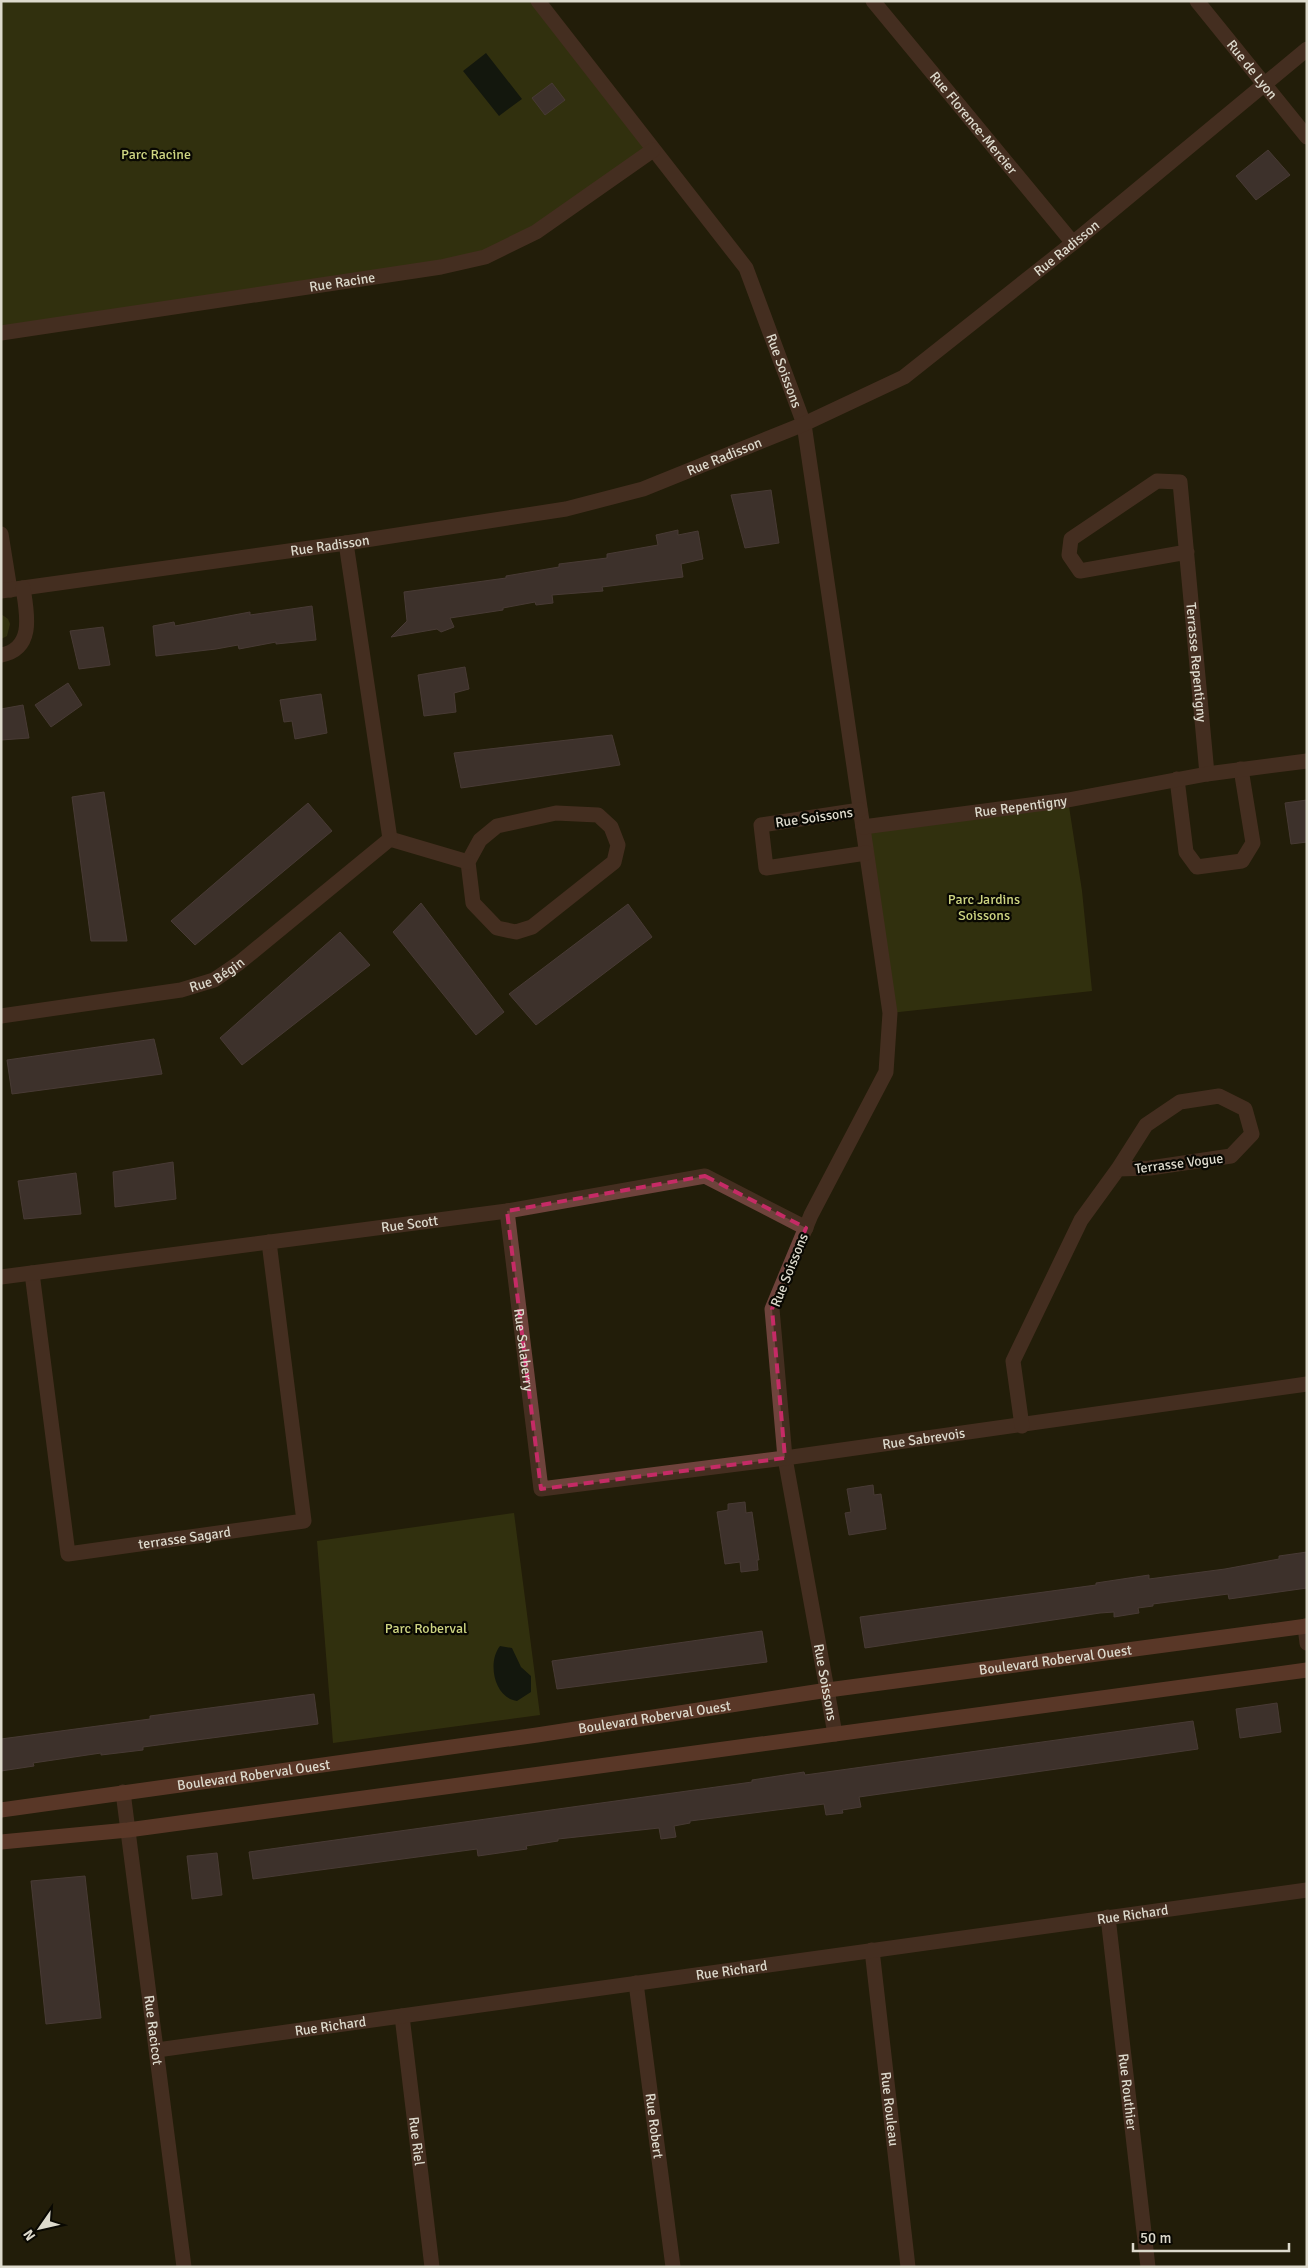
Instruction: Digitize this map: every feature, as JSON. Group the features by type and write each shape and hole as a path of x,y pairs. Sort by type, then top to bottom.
{"street":[{"name":"Rue Soissons","path":"538,1 652,150 746,268 804,424 890,1013 886,1072 806,1228 772,1309 785,1458 835,1734"},
{"name":"Rue Florence-Mercier","path":"873,1 1073,243"},
{"name":"Rue de Lyon","path":"1197,1 1307,137"},
{"name":"Rue Radisson","path":"11,590 346,543 566,509 644,489 804,424 904,377 1073,243 1307,49"},
{"name":"Rue Racine","path":"1,333 441,267 485,257 536,232 652,150"},
{"name":"Terrasse Repentigny","path":"1187,552 1080,571 1069,555 1071,539 1157,481 1180,482 1187,552 1207,774"},
{"path":"1,534 11,590 27,615 25,638 17,649 1,655"},
{"path":"346,543 390,839 468,862"},
{"name":"Rue Repentigny","path":"863,827 1068,800 1177,779 1307,760"},
{"path":"1177,779 1186,852 1197,867 1242,861 1253,843 1241,770"},
{"name":"Rue Soissons","path":"860,810 761,825 766,868 866,853"},
{"path":"556,813 598,815 610,827 618,845 614,862 532,927 516,932 497,928 473,903 468,862 480,840 497,826 556,813"},
{"name":"Rue Bégin","path":"1,1016 181,990 214,980 239,963 390,839"},
{"name":"Terrasse Vogue","path":"1022,1426 1013,1361 1081,1220 1118,1170 1146,1125 1180,1102 1219,1096 1245,1109 1252,1134 1231,1156 1150,1168 1118,1170"},
{"name":"Rue Scott","path":"1,1277 507,1211 705,1176 806,1228"},
{"name":"Rue Salaberry","path":"507,1211 541,1488"},
{"name":"terrasse Sagard","path":"32,1272 68,1554 304,1521 269,1242"},
{"name":"Rue Sabrevois","path":"541,1488 1022,1426 1307,1384"},
{"path":"1306,1626 1307,1643"},
{"name":"Boulevard Roberval Ouest","path":"1,1810 537,1735 828,1690 1306,1626"},
{"path":"1,1842 128,1830 1307,1670"},
{"name":"Rue Racicot","path":"123,1792 184,2267"},
{"name":"Rue Richard","path":"157,2050 1307,1890"},
{"name":"Rue Routhier","path":"1108,1917 1148,2267"},
{"name":"Rue Rouleau","path":"872,1950 908,2267"},
{"name":"Rue Robert","path":"636,1983 673,2267"},
{"name":"Rue Riel","path":"402,2016 432,2267"}],"highlighted area":[{"path":"705,1176 806,1228 772,1309 785,1458 541,1489 507,1211"}],"green space":[{"name":"Parc Racine","path":"1,1 538,1 653,150 485,257 1,333"},
{"path":"1,614 8,619 10,624 7,636 1,639"},
{"name":"Parc Jardins Soissons","path":"1068,800 1082,891 1092,991 890,1013 863,827"},
{"name":"Parc Roberval","path":"514,1513 540,1715 333,1743 317,1541"}],"shaded area":[{"path":"486,53 522,99 499,116 463,71"},
{"path":"500,1646 512,1648 521,1667 531,1676 531,1692 517,1701 503,1693 495,1678 494,1661"}],"building":[{"path":"552,83 565,100 545,115 532,98"},
{"path":"1268,150 1290,175 1256,200 1236,176"},
{"path":"771,490 779,543 745,548 731,495"},
{"path":"678,530 678,535 698,531 703,559 681,564 683,577 602,587 603,591 552,595 553,603 536,605 535,602 503,608 503,610 450,618 454,627 441,632 437,629 391,637 407,621 404,592 506,578 506,576 559,567 559,564 607,558 607,554 658,545 656,535"},
{"path":"312,606 316,640 276,644 276,642 239,649 238,645 156,656 153,626 174,622 175,626 250,612 250,615"},
{"path":"103,627 110,665 79,669 70,631"},
{"path":"465,667 469,689 454,693 456,712 424,716 418,675"},
{"path":"68,683 82,705 51,727 35,705"},
{"path":"321,694 327,733 295,739 292,721 284,722 280,700"},
{"path":"23,705 29,738 1,740 1,709"},
{"path":"612,735 620,765 461,788 454,753"},
{"path":"104,792 127,941 91,941 72,797"},
{"path":"1307,800 1307,842 1291,844 1285,803"},
{"path":"308,803 332,831 195,945 171,921"},
{"path":"421,903 504,1012 476,1035 393,932"},
{"path":"628,904 652,937 536,1025 509,994"},
{"path":"340,932 370,965 242,1065 220,1038"},
{"path":"154,1039 162,1074 12,1094 7,1060"},
{"path":"173,1162 176,1199 115,1207 113,1172"},
{"path":"76,1173 81,1214 24,1219 18,1181"},
{"path":"873,1485 874,1495 881,1494 886,1529 849,1535 845,1513 851,1512 847,1489"},
{"path":"745,1502 746,1513 752,1512 759,1560 757,1560 758,1570 741,1572 740,1562 725,1564 717,1512 728,1510 728,1504"},
{"path":"1307,1552 1307,1588 1229,1599 1228,1594 1153,1604 1153,1606 1138,1608 1139,1613 1114,1617 1114,1612 1100,1613 865,1648 860,1617 1096,1585 1096,1583 1149,1575 1149,1579 1225,1569 1279,1559 1279,1556"},
{"path":"762,1631 767,1662 557,1689 552,1661"},
{"path":"314,1694 318,1724 143,1747 143,1750 101,1755 101,1753 33,1763 34,1766 1,1771 1,1739 150,1719 150,1716"},
{"path":"1277,1703 1281,1732 1240,1738 1236,1709"},
{"path":"1193,1721 1198,1749 859,1797 861,1807 842,1810 843,1813 826,1815 824,1804 690,1821 690,1823 674,1826 676,1837 661,1839 659,1828 558,1839 558,1841 526,1846 527,1849 478,1856 477,1849 253,1879 249,1852 752,1782 752,1780 804,1772 805,1775"},
{"path":"217,1853 222,1895 192,1899 187,1856"},
{"path":"85,1876 101,2018 46,2024 31,1881"}]}
